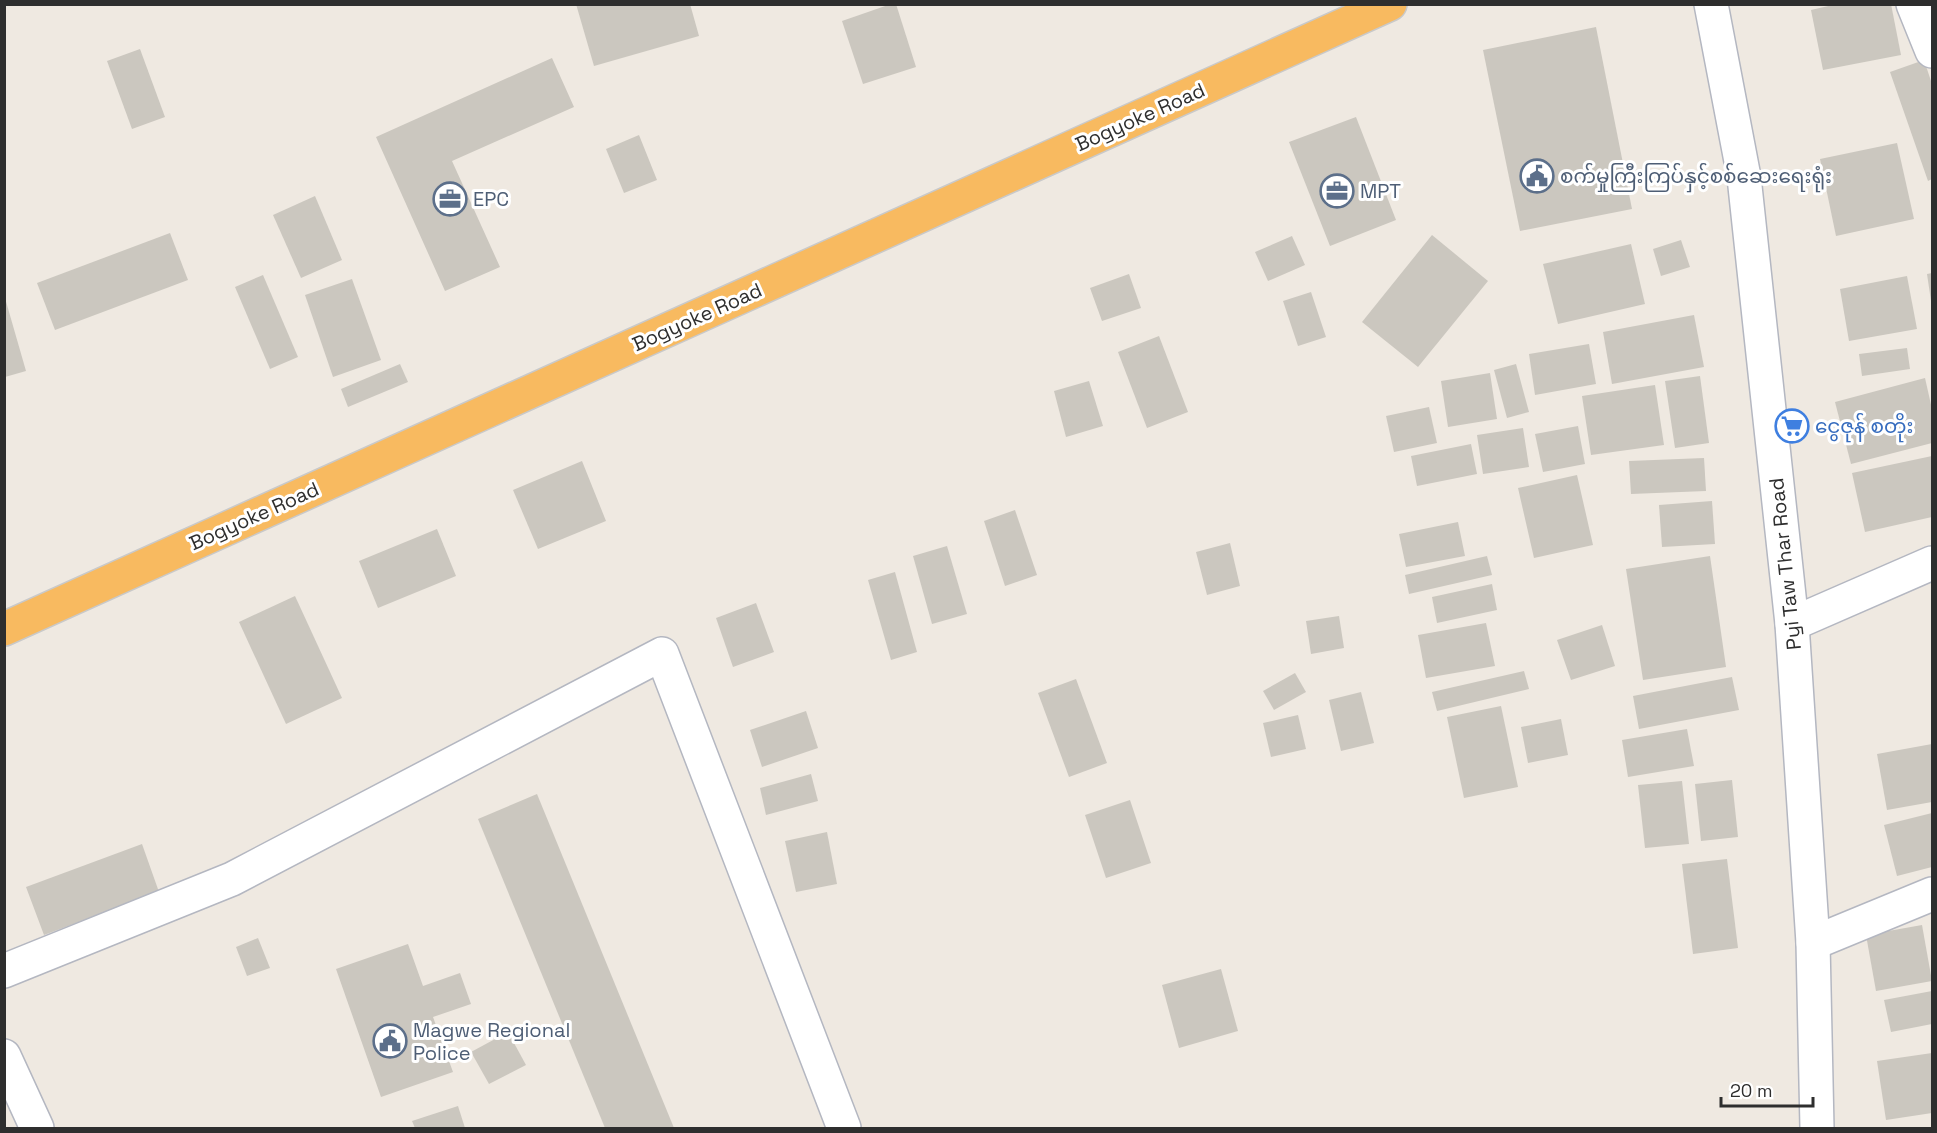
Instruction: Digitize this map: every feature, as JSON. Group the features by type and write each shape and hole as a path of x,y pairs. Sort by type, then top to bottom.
{"highway":[{"name":"Bogyoke Road","path":"4,629 1390,4"}],"street":[{"name":"Pyi Taw Thar Road","path":"1711,4 1744,177 1792,624 1813,943 1817,1128"},
{"path":"1913,4 1932,51"},
{"path":"1792,624 1932,563"},
{"path":"4,970 232,879 662,654 844,1128"},
{"path":"1813,943 1932,894"},
{"path":"4,1056 37,1128"}],"building":[{"path":"576,4 690,4 699,36 594,66"},
{"path":"896,4 916,67 863,84 842,21"},
{"path":"1837,4 1891,4 1901,55 1823,70 1811,10"},
{"path":"1596,27 1632,209 1520,231 1483,50"},
{"path":"140,49 165,117 132,129 107,61"},
{"path":"552,58 574,107 452,161 500,267 445,291 376,137"},
{"path":"1924,60 1932,84 1932,179 1928,181 1890,72"},
{"path":"1356,117 1396,220 1330,246 1289,142"},
{"path":"639,135 657,180 624,193 606,149"},
{"path":"1897,143 1914,219 1836,236 1820,159"},
{"path":"315,196 342,260 301,278 273,215"},
{"path":"170,233 188,280 55,330 37,283"},
{"path":"1432,235 1488,281 1418,367 1362,322"},
{"path":"1292,236 1305,265 1268,281 1255,252"},
{"path":"1681,240 1690,267 1661,276 1653,249"},
{"path":"1631,244 1645,304 1558,324 1543,264"},
{"path":"1932,273 1932,301 1931,301 1927,274"},
{"path":"1129,274 1141,308 1102,321 1090,288"},
{"path":"263,275 298,357 270,369 235,287"},
{"path":"1907,276 1917,329 1849,341 1840,289"},
{"path":"352,279 381,360 333,377 305,295"},
{"path":"1311,292 1326,337 1298,346 1283,301"},
{"path":"5,298 26,371 5,377"},
{"path":"1694,315 1704,367 1612,384 1603,332"},
{"path":"1159,336 1188,412 1147,428 1118,352"},
{"path":"1589,344 1596,384 1535,395 1529,354"},
{"path":"1907,348 1910,369 1862,376 1859,354"},
{"path":"400,364 408,382 348,407 341,389"},
{"path":"1516,364 1529,412 1507,418 1494,370"},
{"path":"1490,373 1497,419 1448,427 1441,381"},
{"path":"1700,376 1709,443 1675,448 1665,381"},
{"path":"1925,378 1932,409 1932,443 1851,464 1835,402"},
{"path":"1089,381 1103,426 1066,437 1054,391"},
{"path":"1655,385 1664,445 1591,455 1582,396"},
{"path":"1429,407 1437,443 1394,452 1386,416"},
{"path":"1578,426 1585,464 1543,472 1535,434"},
{"path":"1523,428 1529,467 1483,474 1477,435"},
{"path":"1471,444 1477,474 1417,486 1411,456"},
{"path":"1932,456 1932,517 1865,532 1852,473"},
{"path":"1704,458 1706,491 1631,494 1629,461"},
{"path":"582,461 606,521 538,549 513,490"},
{"path":"1577,475 1593,545 1534,558 1518,488"},
{"path":"1712,501 1715,544 1662,547 1659,505"},
{"path":"1015,510 1037,575 1005,586 984,521"},
{"path":"1458,522 1465,556 1406,567 1399,534"},
{"path":"437,529 456,576 378,608 359,561"},
{"path":"1230,543 1240,586 1207,595 1196,552"},
{"path":"947,546 967,614 932,624 913,556"},
{"path":"1487,556 1492,575 1409,594 1405,575"},
{"path":"1710,556 1726,667 1643,680 1626,569"},
{"path":"895,572 917,652 891,660 868,580"},
{"path":"1492,584 1497,610 1437,623 1432,597"},
{"path":"295,596 342,698 286,724 239,622"},
{"path":"756,603 774,652 733,667 716,618"},
{"path":"1339,616 1344,648 1311,654 1306,621"},
{"path":"1486,623 1495,666 1426,678 1418,635"},
{"path":"1602,625 1615,666 1571,680 1557,640"},
{"path":"1524,671 1529,689 1437,711 1432,692"},
{"path":"1295,673 1306,692 1274,710 1263,691"},
{"path":"1732,677 1739,710 1639,729 1633,696"},
{"path":"1076,679 1107,763 1069,777 1038,693"},
{"path":"1361,692 1374,743 1341,751 1329,700"},
{"path":"1501,706 1518,787 1464,798 1447,717"},
{"path":"806,711 818,748 762,767 750,730"},
{"path":"1298,715 1306,749 1271,757 1263,723"},
{"path":"1561,719 1568,755 1528,763 1521,727"},
{"path":"1687,729 1694,766 1628,777 1622,740"},
{"path":"1932,744 1932,802 1887,810 1877,754"},
{"path":"811,774 818,801 766,815 760,788"},
{"path":"1732,780 1738,837 1701,841 1695,784"},
{"path":"1682,781 1689,844 1645,848 1638,785"},
{"path":"537,794 674,1128 605,1128 478,819"},
{"path":"1130,800 1151,863 1106,878 1085,815"},
{"path":"1932,813 1932,867 1897,876 1884,825"},
{"path":"827,832 837,884 796,892 785,841"},
{"path":"142,844 159,892 44,935 26,887"},
{"path":"1727,859 1738,948 1693,954 1682,864"},
{"path":"1922,925 1932,981 1876,991 1866,935"},
{"path":"258,938 270,968 247,976 236,947"},
{"path":"408,944 423,986 460,973 471,1004 433,1017 453,1072 381,1097 336,969"},
{"path":"1221,969 1238,1031 1179,1048 1162,985"},
{"path":"1932,991 1932,1024 1891,1032 1884,1000"},
{"path":"508,1032 526,1065 489,1084 471,1052"},
{"path":"1932,1053 1932,1113 1886,1120 1877,1061"},
{"path":"458,1106 465,1128 415,1128 412,1121"}],"place":[{"name":"စက်မှုကြီးကြပ်နှင့်စစ်ဆေးရေးရုံး","path":"1537,176"},
{"name":"MPT","path":"1337,191"},
{"name":"EPC","path":"450,199"},
{"name":"ငွေဇုန် စတိုး","path":"1792,426"},
{"name":"Magwe Regional Police","path":"390,1041"}]}
